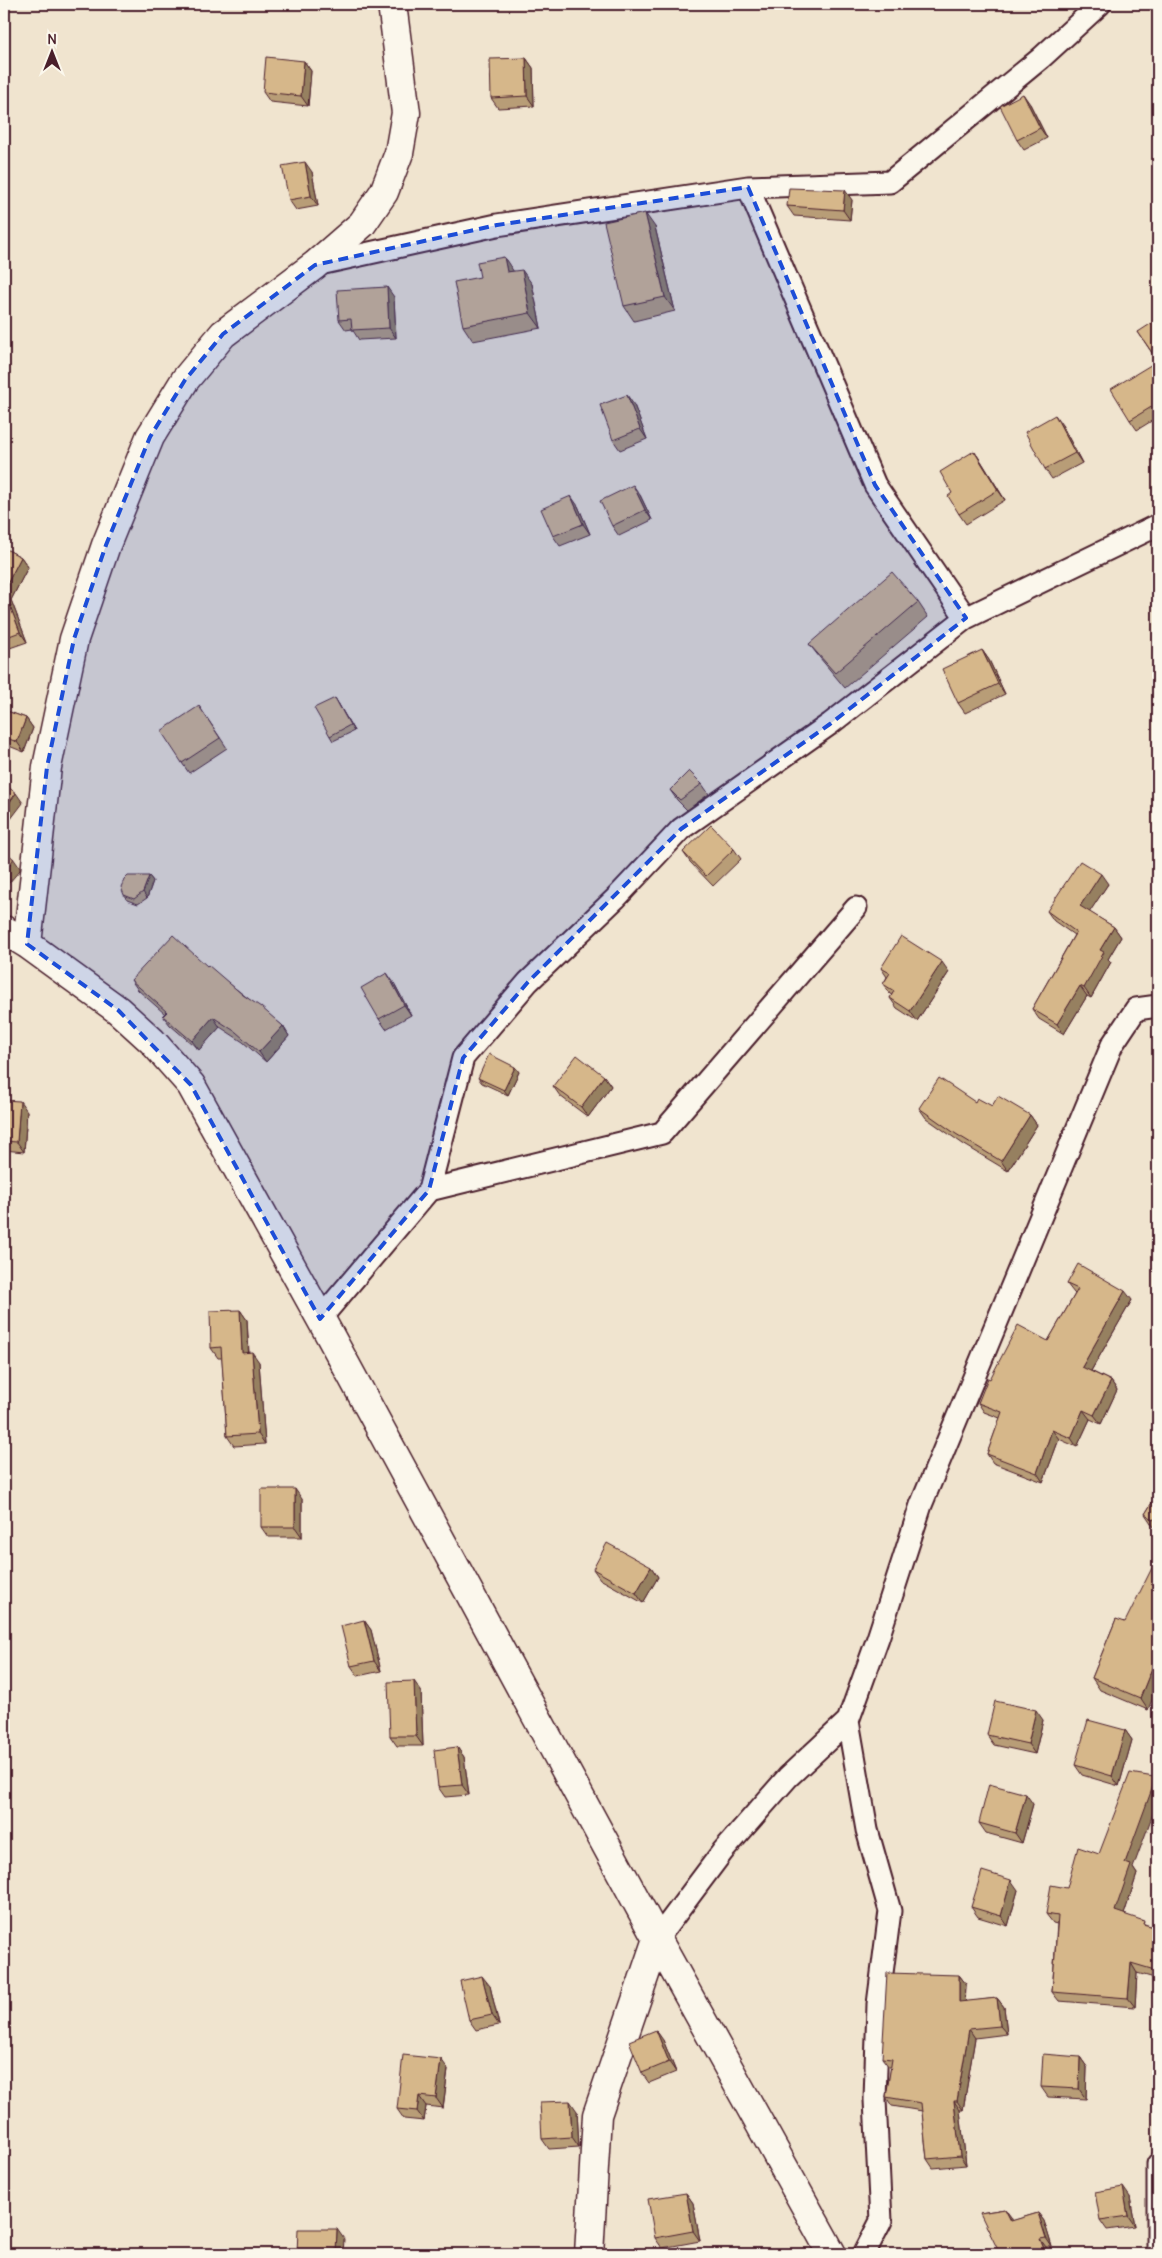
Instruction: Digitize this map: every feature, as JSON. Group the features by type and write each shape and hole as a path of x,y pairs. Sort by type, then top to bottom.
{"main road":[{"path":"27,944 47,767 74,639 106,545 150,436 185,380 224,334 315,265 362,224 384,192 399,152 406,113 392,4"},
{"path":"4,930 27,944 118,1010 152,1041 191,1084 657,1939 832,2254"},
{"path":"588,2254 596,2115 657,1939"}],"street":[{"path":"315,265 497,225 748,187 890,182 1041,58 1100,4"},
{"path":"748,187 875,485 966,618"},
{"path":"320,1318 429,1190 463,1058 528,982 616,898 681,829 830,724 966,618 1158,525"},
{"path":"429,1190 662,1133 856,908"},
{"path":"657,1939 723,1851 788,1777 848,1721 922,1505 1112,1044 1136,1009 1158,1006"},
{"path":"848,1721 867,1830 890,1911 878,2004 875,2100 881,2220 864,2254"},
{"path":"1158,2164 1158,2254"}],"highlighted area":[{"path":"748,187 875,485 966,618 830,724 681,829 528,982 463,1058 429,1190 320,1319 191,1085 118,1010 27,944 47,767 74,639 106,545 150,437 185,380 223,334 315,265 497,225"}],"building":[{"path":"266,57 304,61 301,96 263,92"},
{"path":"526,58 527,96 491,98 490,59"},
{"path":"1023,94 1040,128 1017,140 1000,106"},
{"path":"305,162 311,196 289,200 282,166"},
{"path":"789,188 845,190 843,210 787,206"},
{"path":"645,213 665,297 624,306 604,222"},
{"path":"504,257 507,272 522,270 530,313 463,326 454,282 480,277 477,262"},
{"path":"387,287 389,328 352,330 351,319 339,320 337,290"},
{"path":"1155,321 1158,327 1158,350 1153,354 1138,332"},
{"path":"1154,363 1158,370 1158,403 1130,420 1111,389"},
{"path":"627,395 640,429 613,440 600,405"},
{"path":"1055,415 1075,453 1045,469 1025,432"},
{"path":"974,451 998,490 959,514 948,496 952,493 940,472"},
{"path":"633,485 645,510 612,526 600,501"},
{"path":"571,496 583,524 553,536 541,509"},
{"path":"4,548 21,557 4,590"},
{"path":"892,572 918,602 835,673 809,644"},
{"path":"4,590 20,632 4,638"},
{"path":"982,650 998,684 958,703 942,669"},
{"path":"335,698 350,725 330,736 314,708"},
{"path":"199,706 220,738 182,763 161,731"},
{"path":"4,710 26,718 17,742 4,737"},
{"path":"689,771 702,784 680,800 670,790"},
{"path":"4,784 16,793 4,810"},
{"path":"711,825 734,849 706,876 683,852"},
{"path":"4,851 13,860 4,872"},
{"path":"1080,861 1101,874 1080,906 1114,927 1100,950 1104,952 1084,988 1080,986 1057,1024 1032,1009 1076,932 1047,911"},
{"path":"128,876 149,876 143,892 134,899 124,895 121,887"},
{"path":"173,935 207,966 283,1026 259,1052 236,1032 213,1017 192,1041 163,1016 167,1012 131,980"},
{"path":"901,936 942,962 910,1011 890,998 894,991 883,984 890,973 881,968"},
{"path":"387,973 404,1005 379,1019 361,988"},
{"path":"489,1054 515,1067 504,1090 478,1078"},
{"path":"577,1055 604,1076 581,1107 553,1086"},
{"path":"939,1078 975,1102 977,1098 992,1106 998,1096 1030,1115 1001,1161 956,1134 919,1108"},
{"path":"4,1100 20,1101 17,1142 4,1141"},
{"path":"1078,1264 1125,1291 1082,1367 1111,1381 1094,1415 1083,1410 1071,1438 1052,1430 1037,1473 987,1454 1002,1412 978,1403 988,1378 990,1379 1018,1325 1048,1341 1078,1289 1067,1284"},
{"path":"240,1310 242,1353 252,1352 258,1434 227,1436 221,1347 211,1348 210,1311"},
{"path":"261,1489 295,1489 295,1527 261,1527"},
{"path":"1158,1493 1158,1522 1145,1514"},
{"path":"607,1543 651,1567 636,1593 593,1569"},
{"path":"1158,1556 1158,1653 1140,1698 1092,1678 1116,1619 1125,1622"},
{"path":"364,1620 374,1661 351,1666 341,1626"},
{"path":"414,1681 416,1736 390,1736 388,1682"},
{"path":"995,1701 1036,1710 1028,1744 987,1735"},
{"path":"1088,1720 1125,1730 1112,1776 1075,1765"},
{"path":"457,1747 462,1785 438,1787 434,1750"},
{"path":"1130,1773 1154,1777 1152,1789 1125,1863 1131,1865 1115,1911 1144,1921 1143,1924 1158,1928 1158,1971 1131,1963 1128,1998 1052,1992 1058,1916 1046,1914 1051,1885 1067,1888 1078,1847 1099,1854"},
{"path":"989,1784 1026,1794 1015,1833 979,1823"},
{"path":"982,1871 1011,1880 1001,1916 971,1907"},
{"path":"887,1973 959,1975 959,2002 997,1998 1000,2026 969,2029 957,2101 954,2101 960,2156 927,2159 921,2103 886,2097 892,2059 882,2058"},
{"path":"482,1976 492,2015 469,2020 460,1981"},
{"path":"656,2030 669,2062 642,2073 629,2041"},
{"path":"1043,2054 1080,2057 1079,2089 1041,2087"},
{"path":"403,2055 441,2059 436,2098 419,2096 417,2111 397,2109"},
{"path":"570,2101 572,2137 542,2139 540,2102"},
{"path":"1123,2187 1128,2216 1100,2220 1095,2192"},
{"path":"686,2193 693,2231 655,2238 648,2199"},
{"path":"1005,2209 1011,2221 1038,2213 1046,2238 1040,2239 1046,2254 1000,2254 980,2213"},
{"path":"298,2229 337,2229 336,2254 297,2254"},
{"path":"760,2250 762,2254 748,2254"}]}
